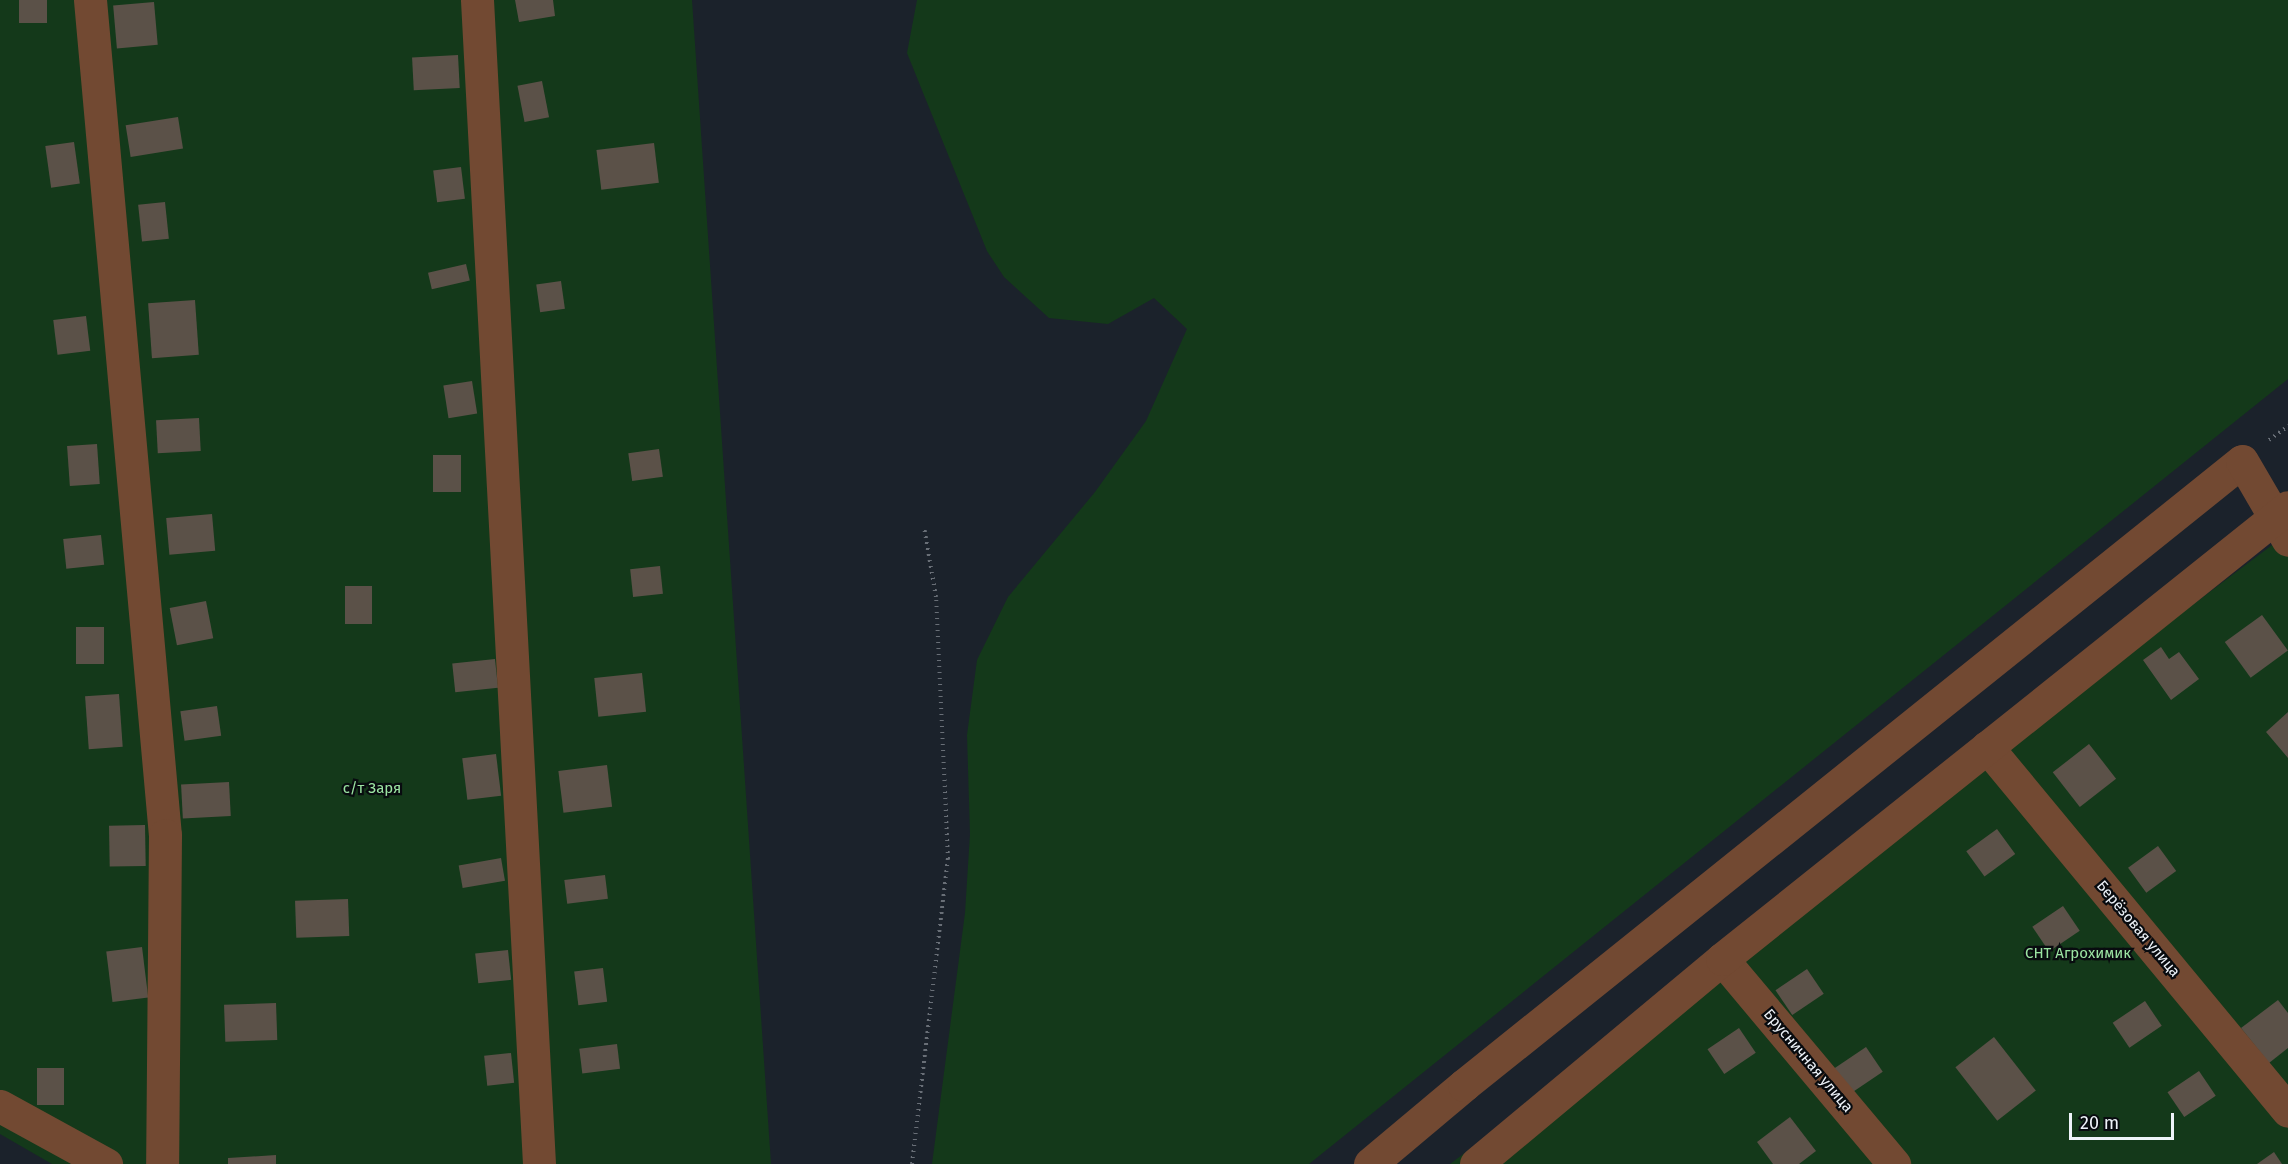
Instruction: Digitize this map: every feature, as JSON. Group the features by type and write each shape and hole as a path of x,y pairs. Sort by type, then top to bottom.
{"street":[{"path":"90,0 165,835 162,1164"},
{"path":"477,0 539,1164"},
{"path":"1370,1164 1464,1084 2242,461 2283,522 1987,747 1722,959 1476,1164"},
{"name":"Берёзовая улица","path":"1987,747 2288,1111"},
{"name":"Брусничная улица","path":"1722,959 1894,1164"},
{"path":"0,1106 106,1164"}],"path":[{"path":"912,1164 948,859 936,597 924,527"}],"green space":[{"name":"с/т Заря","path":"0,0 692,0 771,1164 52,1164 0,1134"},
{"path":"917,0 2288,0 2288,379 1309,1164 932,1164 965,913 970,834 967,735 977,660 1008,597 1095,492 1146,421 1187,329 1154,298 1108,324 1049,318 1004,277 987,251 907,53"},
{"name":"СНТ Агрохимик","path":"2288,533 2288,1164 1450,1164 1722,959"}],"building":[{"path":"19,0 47,0 47,23 19,23"},
{"path":"515,0 553,0 555,16 519,22"},
{"path":"154,2 158,45 117,48 113,6"},
{"path":"458,55 460,88 414,90 412,57"},
{"path":"542,81 549,117 525,122 517,86"},
{"path":"178,117 183,149 131,157 126,125"},
{"path":"74,142 80,184 51,188 45,146"},
{"path":"654,143 659,183 601,190 596,150"},
{"path":"461,167 465,199 437,202 433,170"},
{"path":"165,202 169,239 142,242 138,205"},
{"path":"466,264 470,281 432,289 428,273"},
{"path":"561,281 565,309 540,312 536,284"},
{"path":"195,300 199,355 152,358 148,303"},
{"path":"86,316 90,351 58,355 53,320"},
{"path":"472,381 477,414 449,418 443,386"},
{"path":"199,418 201,451 158,453 156,420"},
{"path":"97,444 100,484 70,486 67,446"},
{"path":"659,449 663,477 632,481 628,453"},
{"path":"433,455 461,455 461,492 433,492"},
{"path":"212,514 215,551 169,555 166,518"},
{"path":"101,535 104,565 66,569 63,539"},
{"path":"660,566 663,594 633,597 630,569"},
{"path":"345,586 372,586 372,624 345,624"},
{"path":"206,601 213,638 177,645 170,608"},
{"path":"2262,615 2288,651 2251,678 2225,642"},
{"path":"76,627 104,627 104,664 76,664"},
{"path":"2161,647 2169,659 2179,652 2199,679 2171,700 2143,660"},
{"path":"495,659 498,688 455,692 452,663"},
{"path":"642,673 646,712 598,717 594,678"},
{"path":"119,694 123,747 89,749 85,696"},
{"path":"217,706 221,736 185,741 180,711"},
{"path":"2288,712 2288,758 2266,732"},
{"path":"2089,744 2116,779 2080,807 2053,772"},
{"path":"496,754 501,796 467,800 462,758"},
{"path":"607,765 612,807 563,813 558,771"},
{"path":"229,782 231,816 183,818 181,785"},
{"path":"145,825 146,866 110,867 109,826"},
{"path":"1997,829 2015,854 1984,876 1966,851"},
{"path":"2158,846 2176,871 2146,893 2128,868"},
{"path":"501,858 505,881 463,888 459,865"},
{"path":"605,875 608,899 567,904 564,880"},
{"path":"348,899 349,936 296,938 295,901"},
{"path":"2063,906 2080,931 2049,952 2032,927"},
{"path":"142,947 148,998 112,1002 106,951"},
{"path":"508,950 511,980 478,983 475,953"},
{"path":"603,968 607,1002 578,1005 574,972"},
{"path":"1807,969 1824,994 1792,1015 1775,990"},
{"path":"2278,1000 2288,1013 2288,1048 2269,1063 2241,1028"},
{"path":"2145,1001 2162,1026 2129,1048 2113,1023"},
{"path":"276,1003 277,1040 225,1042 224,1005"},
{"path":"1739,1028 1756,1053 1724,1074 1707,1049"},
{"path":"1994,1037 2036,1091 1997,1121 1955,1067"},
{"path":"617,1044 620,1069 582,1073 579,1049"},
{"path":"1866,1047 1883,1072 1851,1093 1834,1068"},
{"path":"511,1053 514,1083 487,1086 484,1056"},
{"path":"37,1068 64,1068 64,1105 37,1105"},
{"path":"2199,1071 2216,1096 2184,1117 2167,1092"},
{"path":"1790,1117 1816,1151 1799,1164 1773,1164 1757,1142"},
{"path":"2274,1152 2282,1164 2257,1164"},
{"path":"276,1155 276,1164 228,1164 228,1158"}]}
